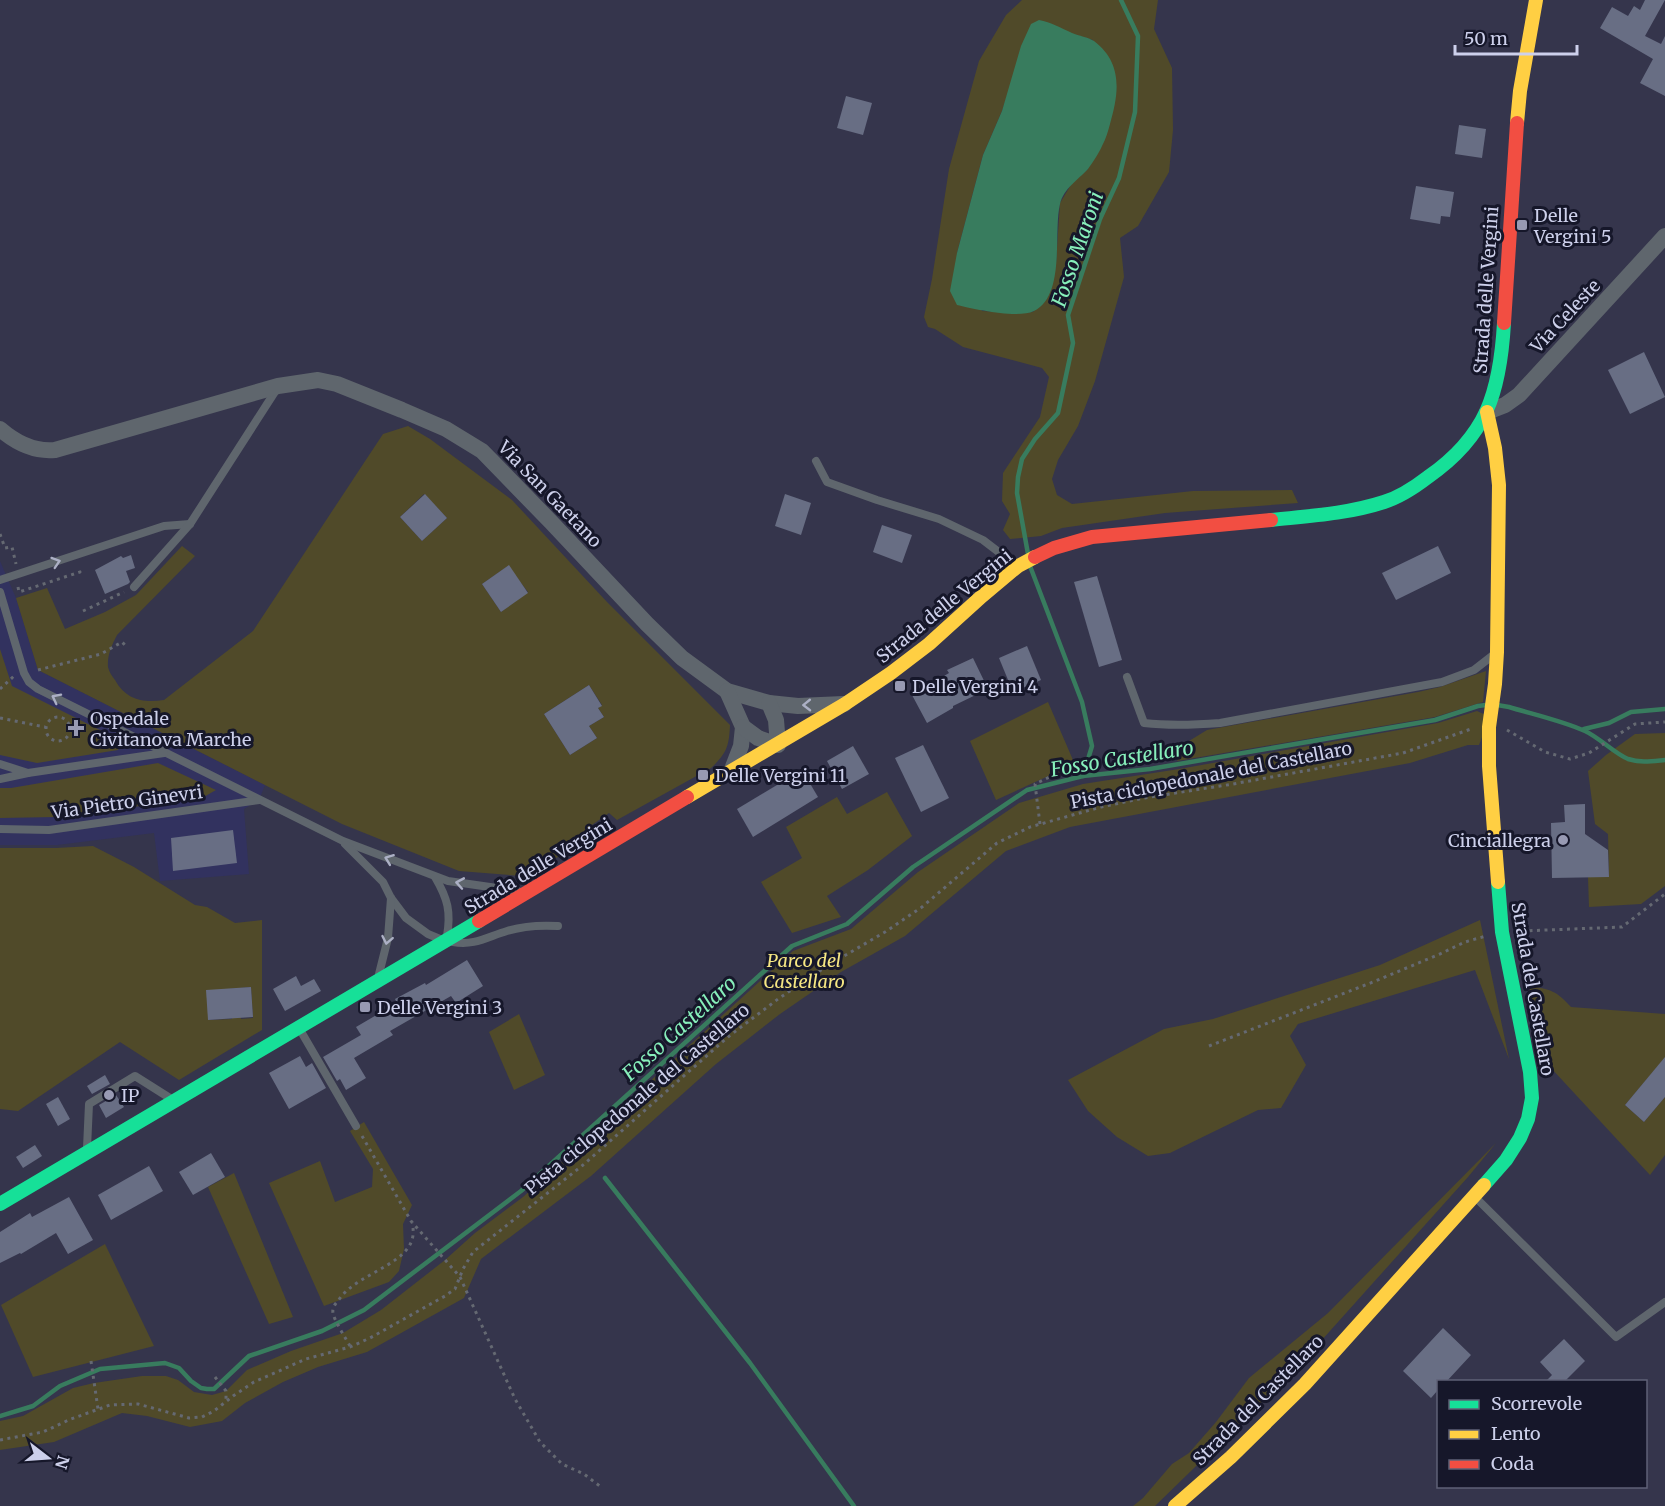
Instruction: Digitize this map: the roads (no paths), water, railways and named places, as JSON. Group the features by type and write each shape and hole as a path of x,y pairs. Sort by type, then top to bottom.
{"main road":[{"name":"Strada delle Vergini","path":"0,1204 844,704 891,674 929,644 1017,566 1054,548 1092,537 1333,514 1359,509 1389,500 1437,472 1476,433 1498,382 1514,146 1520,90 1536,0"},
{"name":"Strada del Castellaro","path":"1175,1506 1231,1457 1305,1384 1506,1160 1526,1129 1531,1112 1533,1093 1530,1072 1502,932 1486,721 1494,692 1497,652 1499,485 1493,433 1487,412"}],"street":[{"name":"Via Celeste","path":"1487,412 1505,405 1519,395 1665,236"},
{"name":"Via San Gaetano","path":"0,429 13,439 31,447 55,450 278,386 318,380 337,384 446,429 482,451 647,624 682,658 727,691 769,703 798,706 844,704"},
{"name":"Via San Gaetano","path":"727,691 743,727"},
{"path":"743,727 758,738 778,745 776,720 769,703"},
{"path":"731,772 741,746 743,727"}],"lane":[{"path":"134,587 190,524 278,386"},
{"path":"816,461 827,482 939,519 983,540 1017,566"},
{"path":"0,580 164,526 190,524"},
{"name":"Via Pietro Ginevri","path":"0,592 24,673 29,682 38,689 343,841 435,877 462,884 527,893"},
{"path":"1127,677 1144,723 1164,726 1192,725 1220,723 1442,682 1474,670 1497,652"},
{"path":"0,780 28,773 165,752"},
{"path":"0,765 28,773"},
{"name":"Via Pietro Ginevri","path":"0,829 50,830 259,800"},
{"name":"Via Pietro Ginevri","path":"343,841 383,882 391,898 406,918 428,934 447,940"},
{"path":"435,877 448,903 450,915 447,940 461,944 471,943 508,930 540,925 558,926"},
{"path":"376,982 388,938 391,898"},
{"path":"298,1028 356,1126"},
{"path":"87,1152 89,1104 135,1076 174,1101"},
{"path":"1474,1195 1616,1337 1665,1302"}],"waterway":[{"name":"Fosso Maroni","path":"1028,554 1017,493 1022,459 1035,439 1058,413 1073,343 1068,315 1100,219 1119,178 1135,112 1138,36 1121,0"},
{"name":"Fosso Maroni","path":"1030,566 1082,702 1092,746 1083,776"},
{"name":"Fosso Castellaro","path":"0,1416 33,1406 60,1386 100,1369 165,1363 179,1368 201,1388 214,1389 249,1356 322,1331 364,1310 521,1191 792,946 847,924 913,867 1027,790 1083,776 1150,769 1435,720 1486,705"},
{"name":"Fosso Castellaro","path":"1497,705 1576,727 1591,734 1628,759 1665,760"},
{"path":"1584,729 1609,723 1631,712 1665,709"},
{"path":"605,1178 750,1363 854,1506"}],"place":[{"name":"Delle Vergini 5","path":"1522,225"},
{"name":"Delle Vergini 4","path":"900,686"},
{"name":"Ospedale Civitanova Marche","path":"76,728"},
{"name":"Delle Vergini 11","path":"703,775"},
{"name":"Cinciallegra","path":"1563,840"},
{"name":"Delle Vergini 3","path":"365,1007"},
{"name":"IP","path":"109,1095"}],"park label":[{"name":"Parco del Castellaro","path":"804,970"}]}
